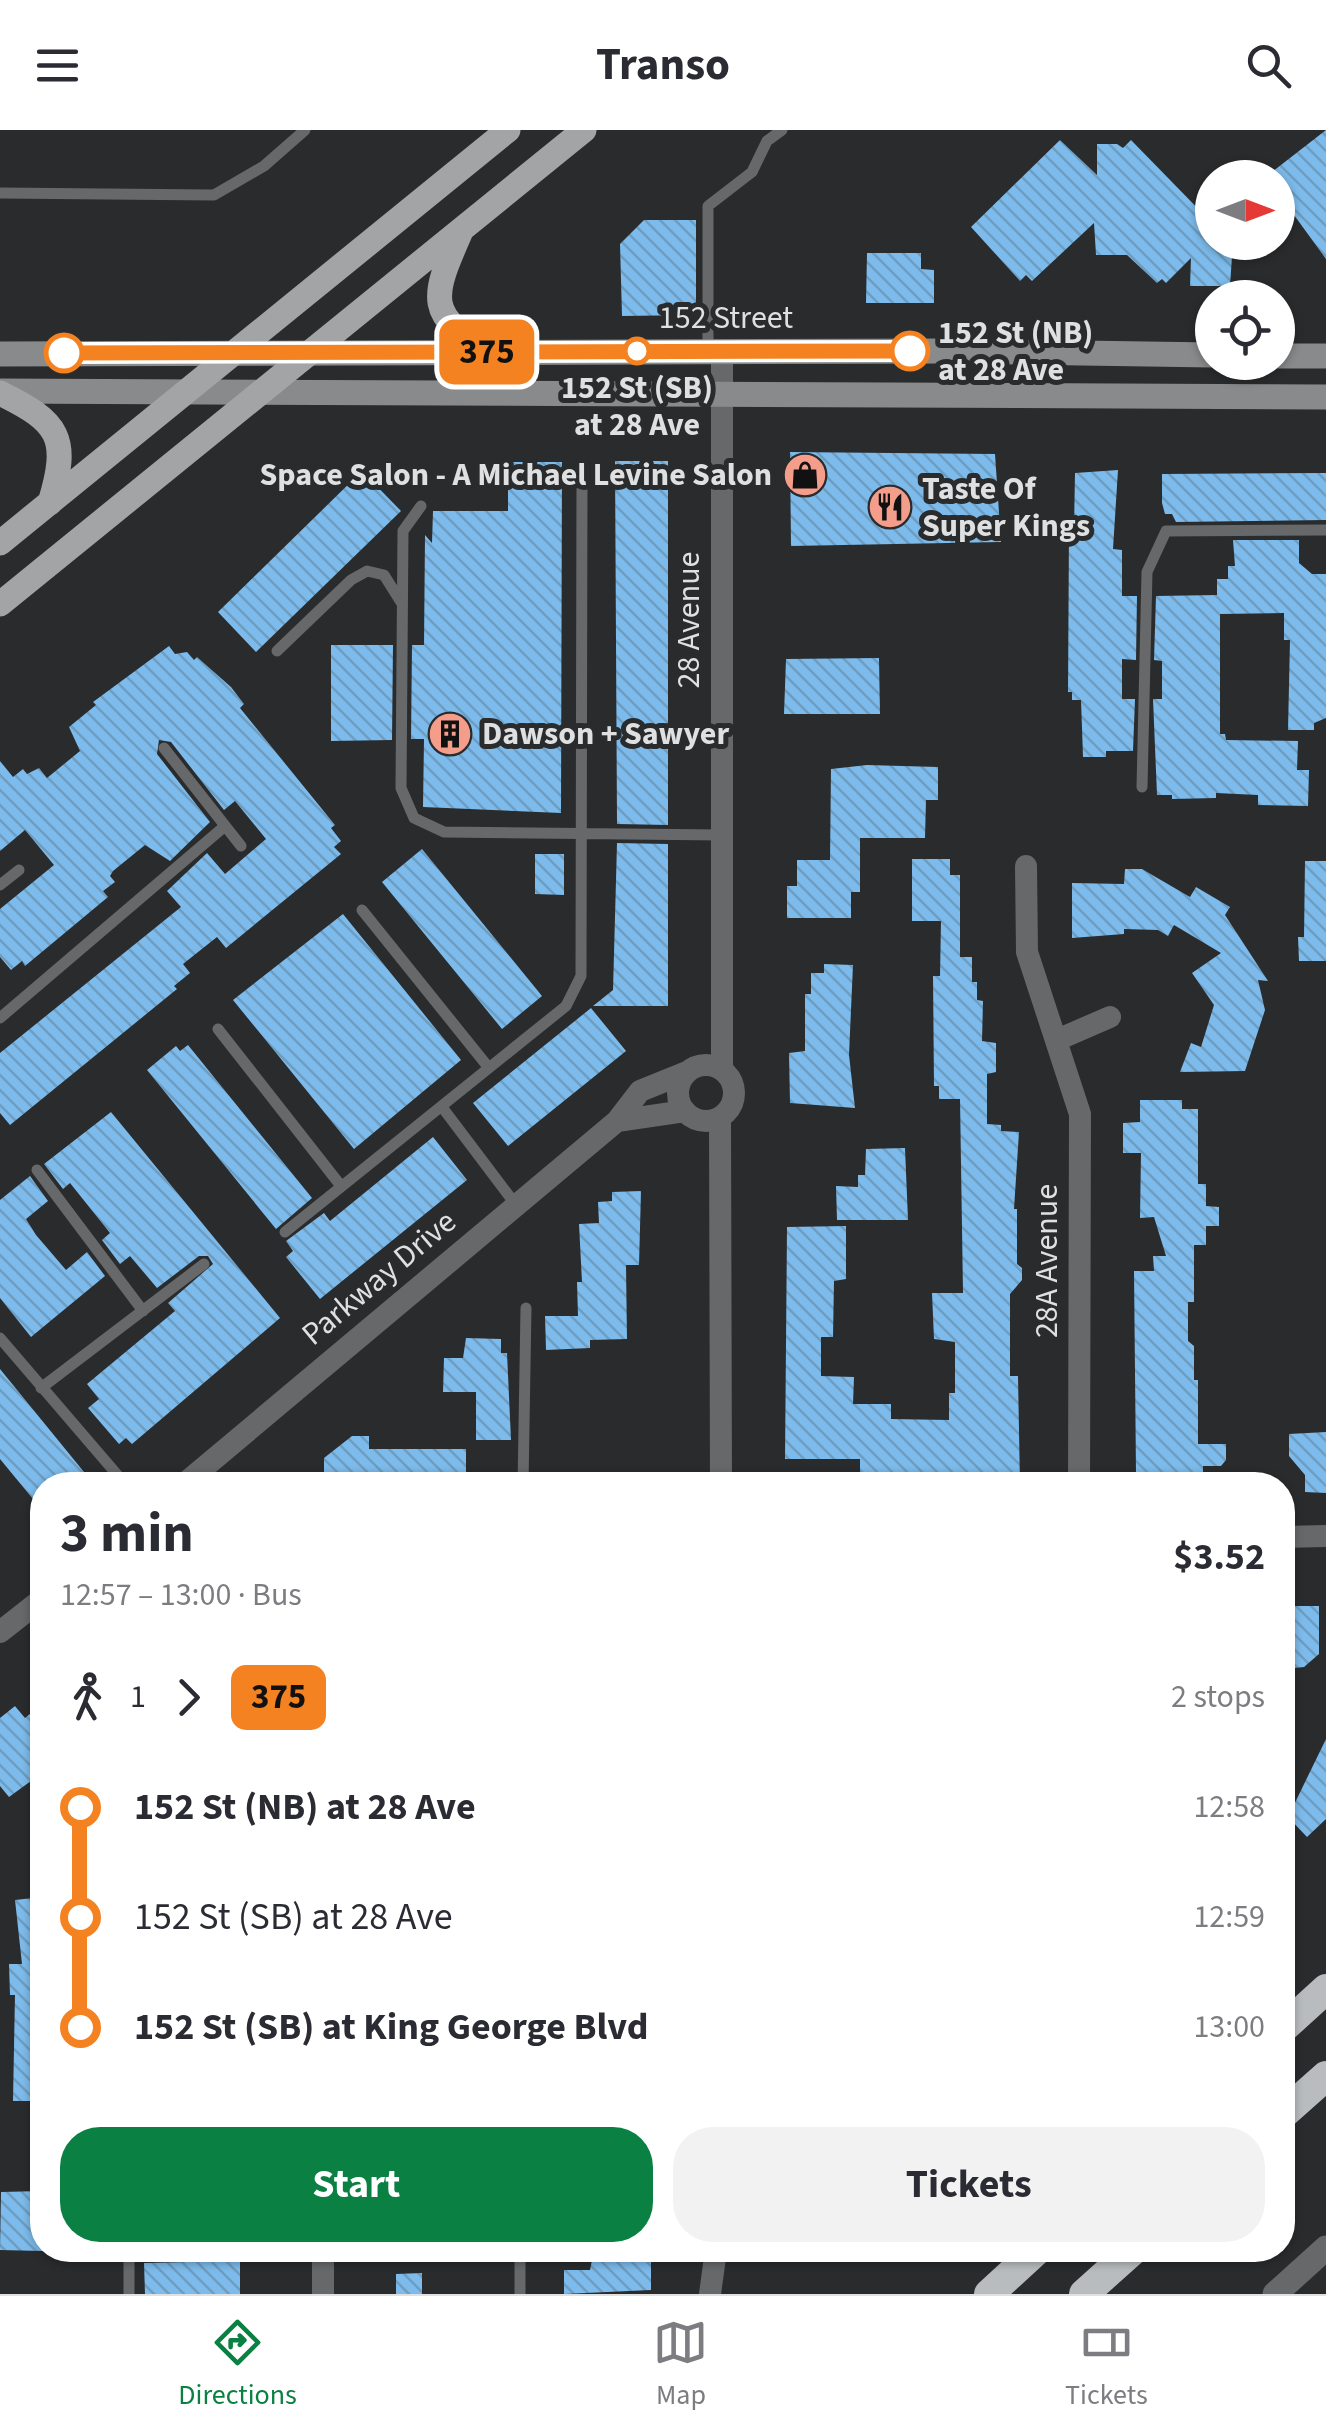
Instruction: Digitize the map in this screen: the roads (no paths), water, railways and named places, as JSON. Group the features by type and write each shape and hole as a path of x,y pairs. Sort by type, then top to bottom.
{"highway":[{"path":"1295,2016 1326,1989"},
{"path":"1295,2103 1326,2076"},
{"path":"989,2294 1025,2262"},
{"path":"1084,2294 1120,2262"}],"main road":[{"path":"0,543 508,130"},
{"path":"0,604 584,130"},
{"path":"462,228 438,284 439,306 444,320 461,336 495,352"},
{"name":"152 Street","path":"0,354 715,351 1195,355"},
{"path":"1295,356 1326,356"},
{"path":"0,392 1326,397"},
{"path":"0,392 42,413 54,429 60,470 50,502"}],"street":[{"name":"28 Avenue","path":"715,351 722,392 722,1069"},
{"name":"28A Avenue","path":"1026,866 1027,952 1080,1114 1078,1472"},
{"path":"1057,1040 1110,1017"},
{"path":"685,1112 678,1087 687,1072 704,1064 722,1069 734,1094 720,1118 720,1472"},
{"name":"Parkway Drive","path":"198,1472 617,1121 640,1091 687,1072"},
{"path":"617,1121 685,1112 701,1121 720,1118"},
{"path":"1295,1537 1326,1536"},
{"path":"0,1632 30,1608"},
{"path":"1274,2294 1326,2248"},
{"path":"323,2262 323,2294"},
{"path":"710,2294 714,2262"}],"lane":[{"path":"0,193 214,195 264,166 305,130"},
{"path":"715,351 708,206 752,172 767,141 782,130"},
{"path":"285,1232 566,1006 580,976 582,472"},
{"path":"420,506 403,532 402,788 414,818 444,832 722,835"},
{"path":"1142,786 1146,572 1166,530 1326,530"},
{"path":"276,651 351,580 367,571 384,575 402,602"},
{"path":"164,748 242,846"},
{"path":"2,1011 225,826"},
{"path":"0,885 19,870"},
{"path":"362,910 490,1068"},
{"path":"218,1029 341,1186"},
{"path":"442,1107 516,1205"},
{"path":"37,1170 142,1311"},
{"path":"42,1388 204,1264"},
{"path":"523,1472 526,1308"},
{"path":"0,1338 115,1472"},
{"path":"129,2262 129,2294"},
{"path":"520,2262 520,2294"}],"place":[{"name":"152 St (SB) at 28 Ave","path":"637,351"},
{"name":"152 St (NB) at 28 Ave","path":"910,351"},
{"name":"Space Salon - A Michael Levine Salon","path":"805,475"},
{"name":"Taste Of Super Kings","path":"890,507"},
{"name":"Dawson + Sawyer","path":"450,734"}]}
